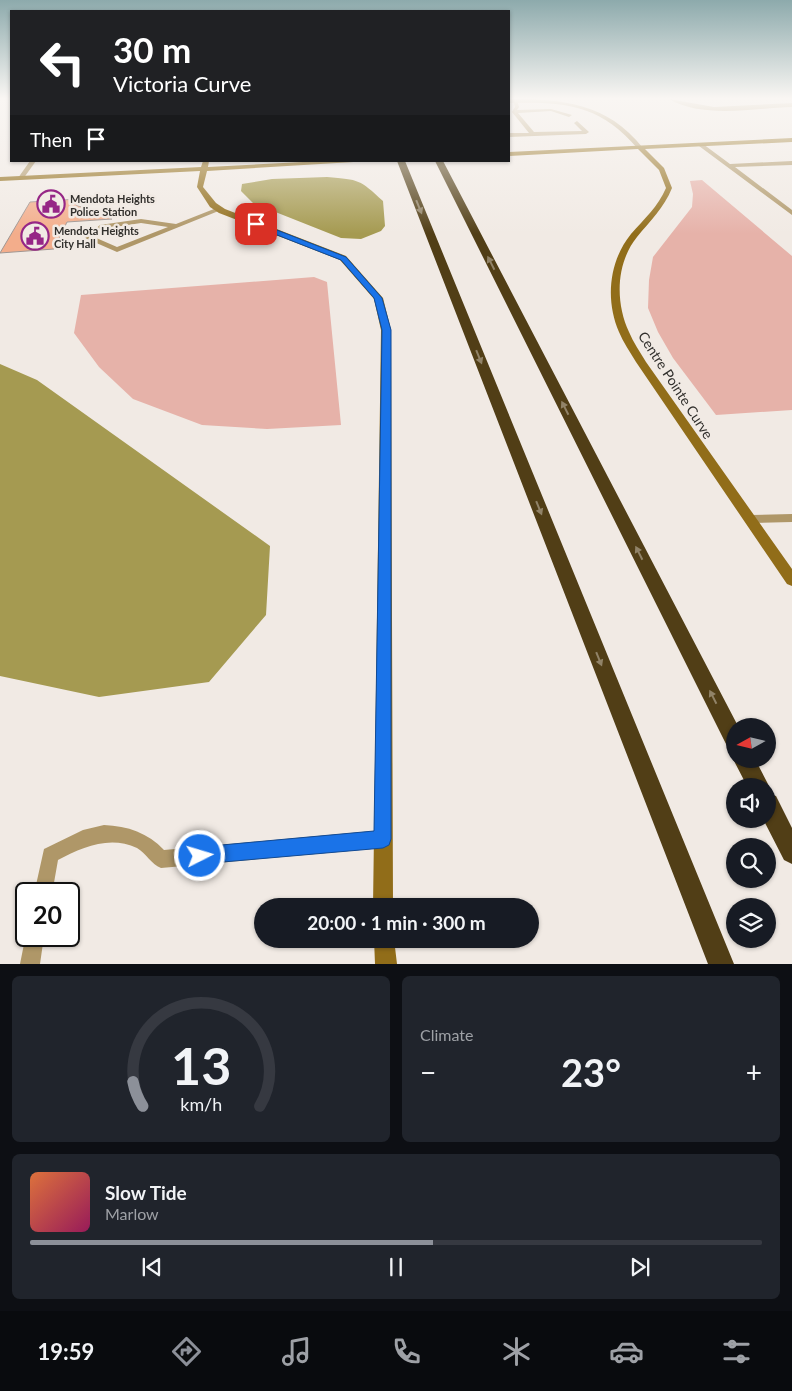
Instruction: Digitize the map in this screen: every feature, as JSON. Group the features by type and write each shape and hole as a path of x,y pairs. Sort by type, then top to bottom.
{"highway":[{"path":"401,162 721,964"},
{"path":"440,162 726,723"},
{"path":"776,820 792,852"}],"street":[{"path":"637,144 640,148"},
{"path":"510,154 719,144"},
{"name":"Centre Pointe Curve","path":"640,148 662,169 669,188 664,204 632,238 619,260 614,289 621,326 641,362 792,580"},
{"path":"0,180 204,165 326,162"},
{"path":"204,165 200,187 213,205 219,209 344,258 378,298 386,330 383,898"},
{"path":"385,948 386,964"}],"lane":[{"path":"701,145 792,213"},
{"path":"21,178 31,162"},
{"path":"729,166 792,163"},
{"path":"176,226 141,222 100,227 89,238 117,250 219,209"},
{"path":"750,519 792,518"},
{"path":"45,882 50,855 79,839 109,833 141,841 161,859 383,839"},
{"path":"30,964 33,947"}],"shaded area":[{"path":"327,177 358,182 369,188 383,201 385,226 381,231 361,239 341,238 253,203 241,191 242,184 272,179"},
{"path":"702,180 792,256 792,410 716,415 673,358 658,332 648,308 649,280 653,257 692,207 693,194 690,181"},
{"path":"314,277 327,282 341,425 267,429 202,425 133,399 99,367 74,333 81,295"},
{"path":"0,364 37,380 270,546 266,615 209,682 99,697 0,676"}],"building":[{"name":"Mendota Heights City Hall","path":"78,199 76,205 112,219 67,222 54,249 0,253 30,202"}],"place":[{"name":"Mendota Heights Police Station","path":"51,204"},
{"name":"Mendota Heights City Hall","path":"35,236"}],"route":[{"path":"200,856 383,839 386,330 378,298 344,258 256,224"}]}
